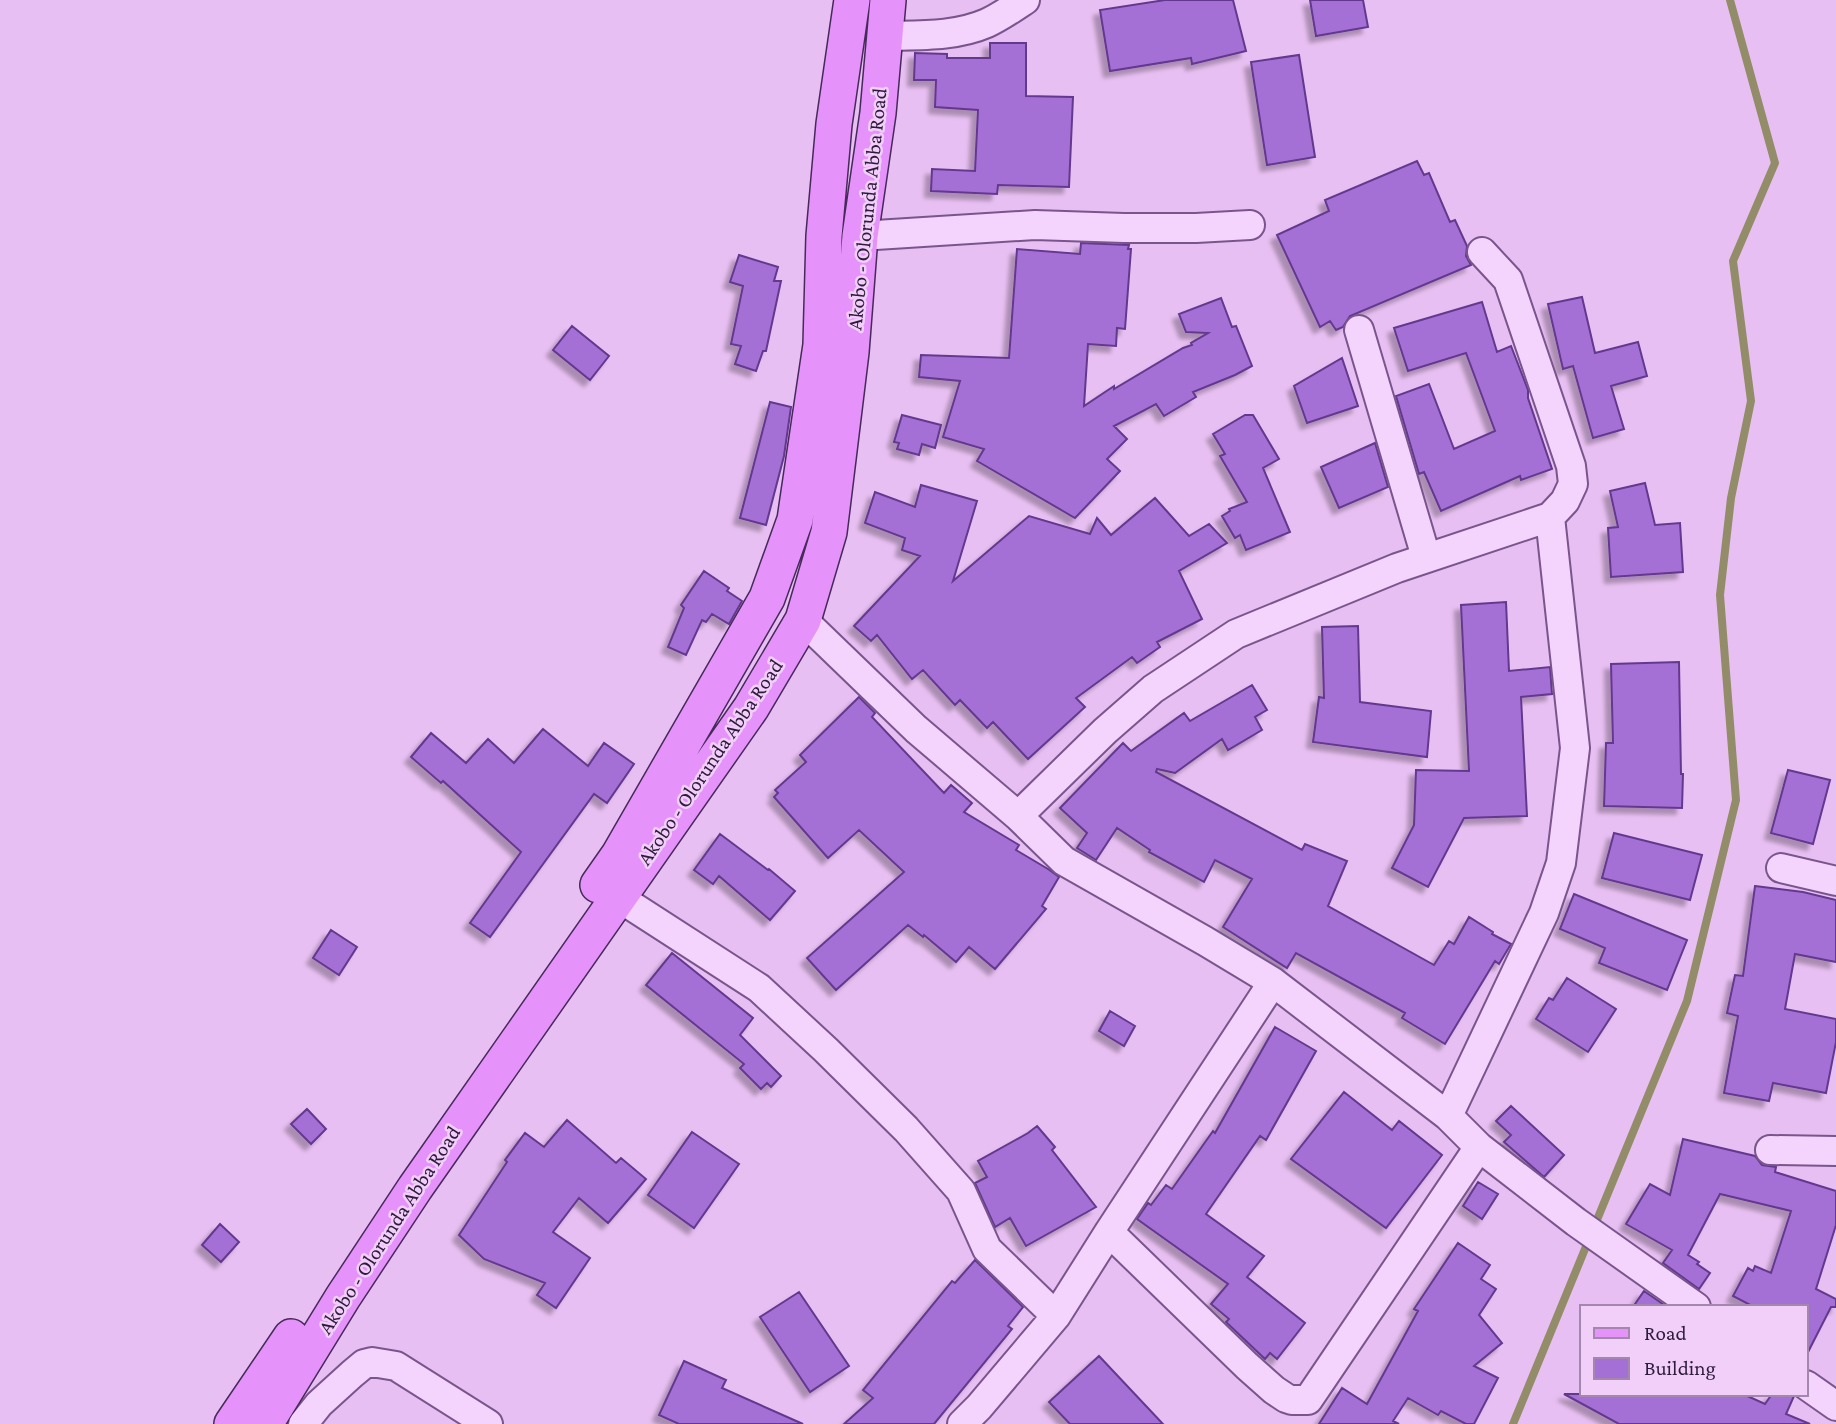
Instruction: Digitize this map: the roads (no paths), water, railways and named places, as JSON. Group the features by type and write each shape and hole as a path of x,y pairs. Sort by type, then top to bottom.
{"main road":[{"name":"Akobo - Olorunda Abba Road","path":"265,1424 415,1188 618,897 684,775 767,598 795,520 821,345 825,224 834,124 852,0"},
{"name":"Akobo - Olorunda Abba Road","path":"232,1424 276,1361 395,1175 619,855 684,775 751,708 803,620 829,532 852,352 860,236 878,113 888,0"}],"street":[{"path":"884,36 959,32 989,22 1025,0"},
{"path":"860,236 1035,225 1124,228 1250,225"},
{"path":"1018,816 1105,731 1153,689 1236,634 1426,557 1550,517 1565,500 1573,484 1571,466 1508,279 1482,253"},
{"path":"1359,330 1426,557"},
{"path":"1448,1116 1544,913 1561,863 1575,748 1550,517"},
{"path":"803,620 916,729 1018,816 1064,861 1273,982 1448,1116 1479,1147 1576,1222 1693,1305"},
{"path":"1781,867 1836,881"},
{"path":"618,897 760,988 826,1050 906,1129 961,1191 987,1249 1056,1316"},
{"path":"962,1424 1056,1316 1273,982"},
{"path":"1109,1232 1274,1390 1292,1400 1308,1400 1479,1147"},
{"path":"1770,1150 1836,1151"},
{"path":"303,1424 319,1404 352,1374 364,1364 372,1362 396,1366 488,1424"},
{"path":"1808,1386 1836,1406"}],"waterway":[{"path":"1513,1424 1687,1001 1736,800 1720,595 1731,498 1751,401 1733,261 1775,163 1730,0"}]}
